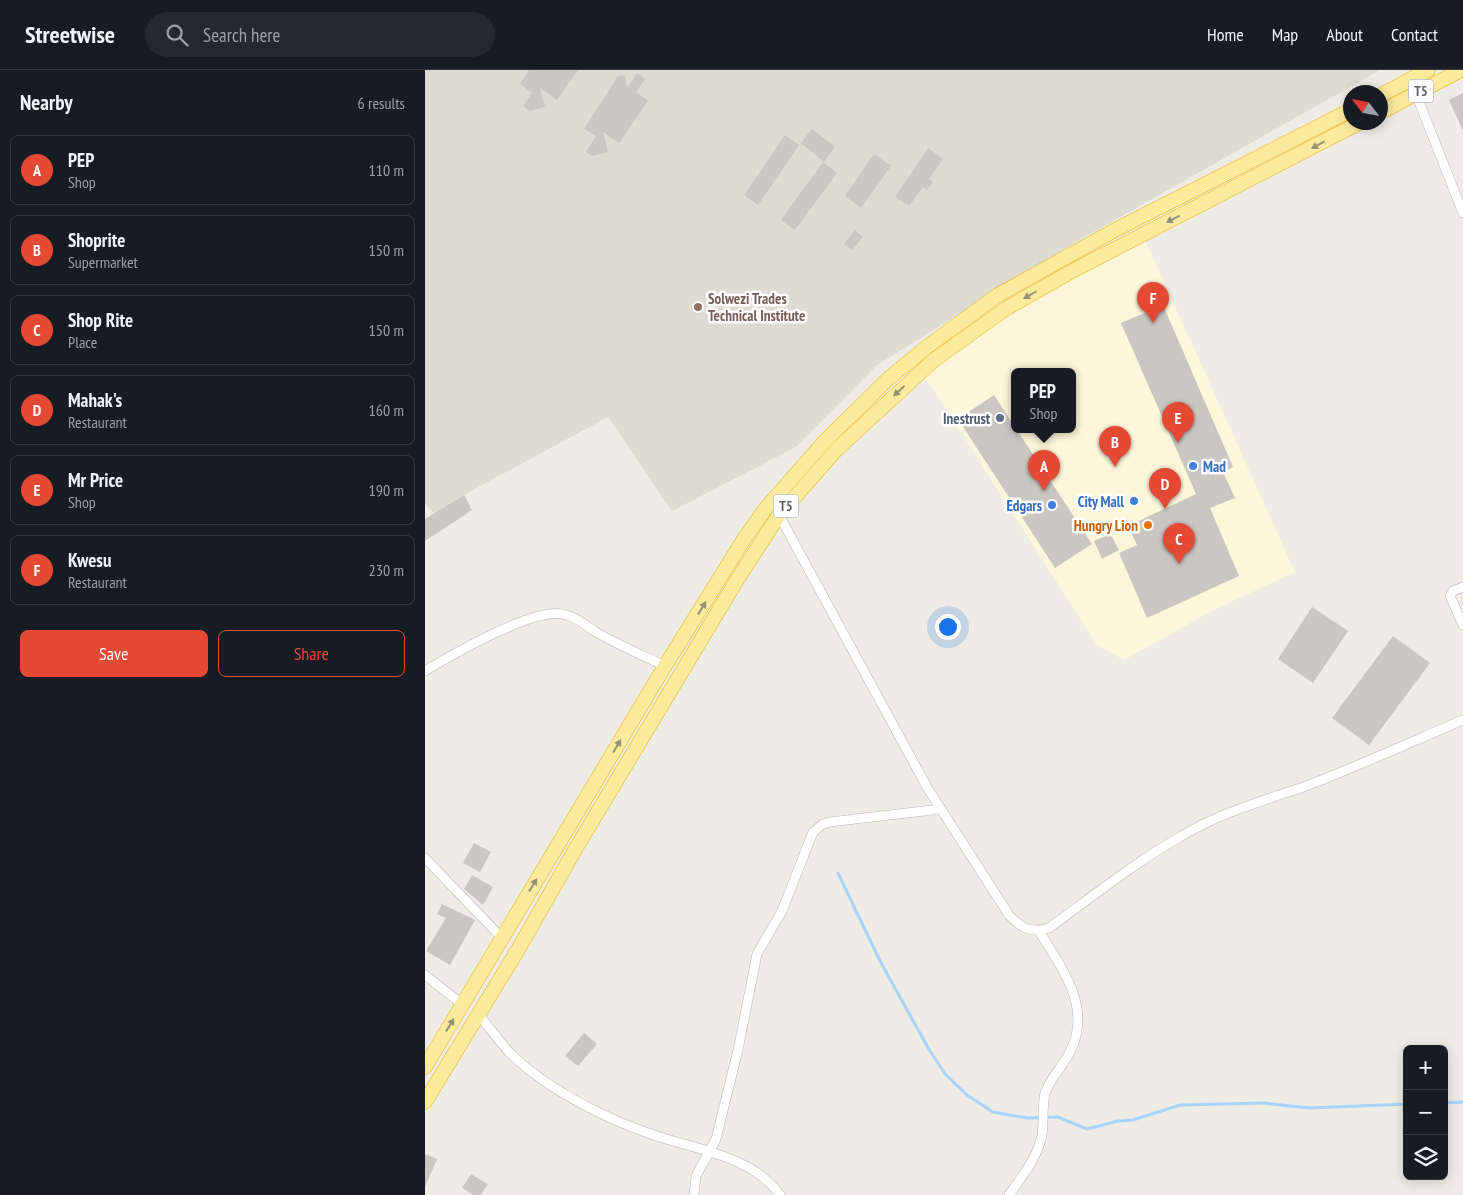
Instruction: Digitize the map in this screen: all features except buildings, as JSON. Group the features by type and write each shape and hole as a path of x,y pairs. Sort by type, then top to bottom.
{"highway":[{"name":"T5","path":"1388,89 1406,75 1428,70"},
{"name":"T5","path":"1388,108 1461,70"},
{"name":"T5","path":"425,1067 463,1006 501,937 665,666 766,508 832,434 889,378 928,346 999,295 1072,254 1343,114"},
{"name":"T5","path":"425,1102 479,1015 737,580 779,515 811,477 859,427 934,360 1007,308 1074,270 1345,130"}],"street":[{"path":"1416,94 1463,213"},
{"path":"779,515 892,726 941,809 1009,915 1027,930 1039,931 1049,928 1139,863 1180,836 1208,822 1239,808 1306,786 1463,720"},
{"path":"1463,587 1453,591 1451,596 1463,625"},
{"path":"425,671 535,617 561,614 578,620 596,632 665,666"},
{"path":"694,1195 695,1176 710,1152 716,1138 738,1050 757,954 782,911 813,832 830,822 941,809"},
{"path":"425,858 501,937"},
{"path":"1009,1195 1024,1174 1039,1145 1042,1136 1045,1093 1070,1052 1076,1038 1074,992 1039,931"},
{"path":"425,975 463,1006"},
{"path":"479,1015 509,1053 560,1092 647,1133 710,1152 752,1169 764,1178 779,1195"}],"shaded area":[{"name":"Solwezi Trades Technical Institute","path":"425,70 1380,70 1353,85 1343,85 1343,91 1069,246 877,365 796,447 672,511 608,417 434,513 425,504"},
{"name":"City Mall","path":"1145,240 1295,572 1212,611 1124,660 1097,645 934,390 920,373 1029,301"}],"waterway":[{"path":"838,873 880,961 927,1046 945,1074 967,1095 993,1112 1027,1118 1058,1117 1087,1129 1118,1121 1133,1120 1180,1105 1264,1103 1309,1108 1403,1104"},
{"path":"1448,1103 1463,1102"}],"place":[{"name":"Solwezi Trades Technical Institute","path":"698,307"},
{"name":"Kwesu","path":"1153,323"},
{"name":"Inestrust","path":"1000,418"},
{"name":"Mr Price","path":"1178,443"},
{"name":"Mad","path":"1193,466"},
{"name":"Shoprite","path":"1115,467"},
{"name":"PEP","path":"1044,491"},
{"name":"City Mall","path":"1134,501"},
{"name":"Edgars","path":"1052,505"},
{"name":"Mahak's","path":"1165,509"},
{"name":"Hungry Lion","path":"1148,525"},
{"name":"Shop Rite","path":"1179,564"}]}
